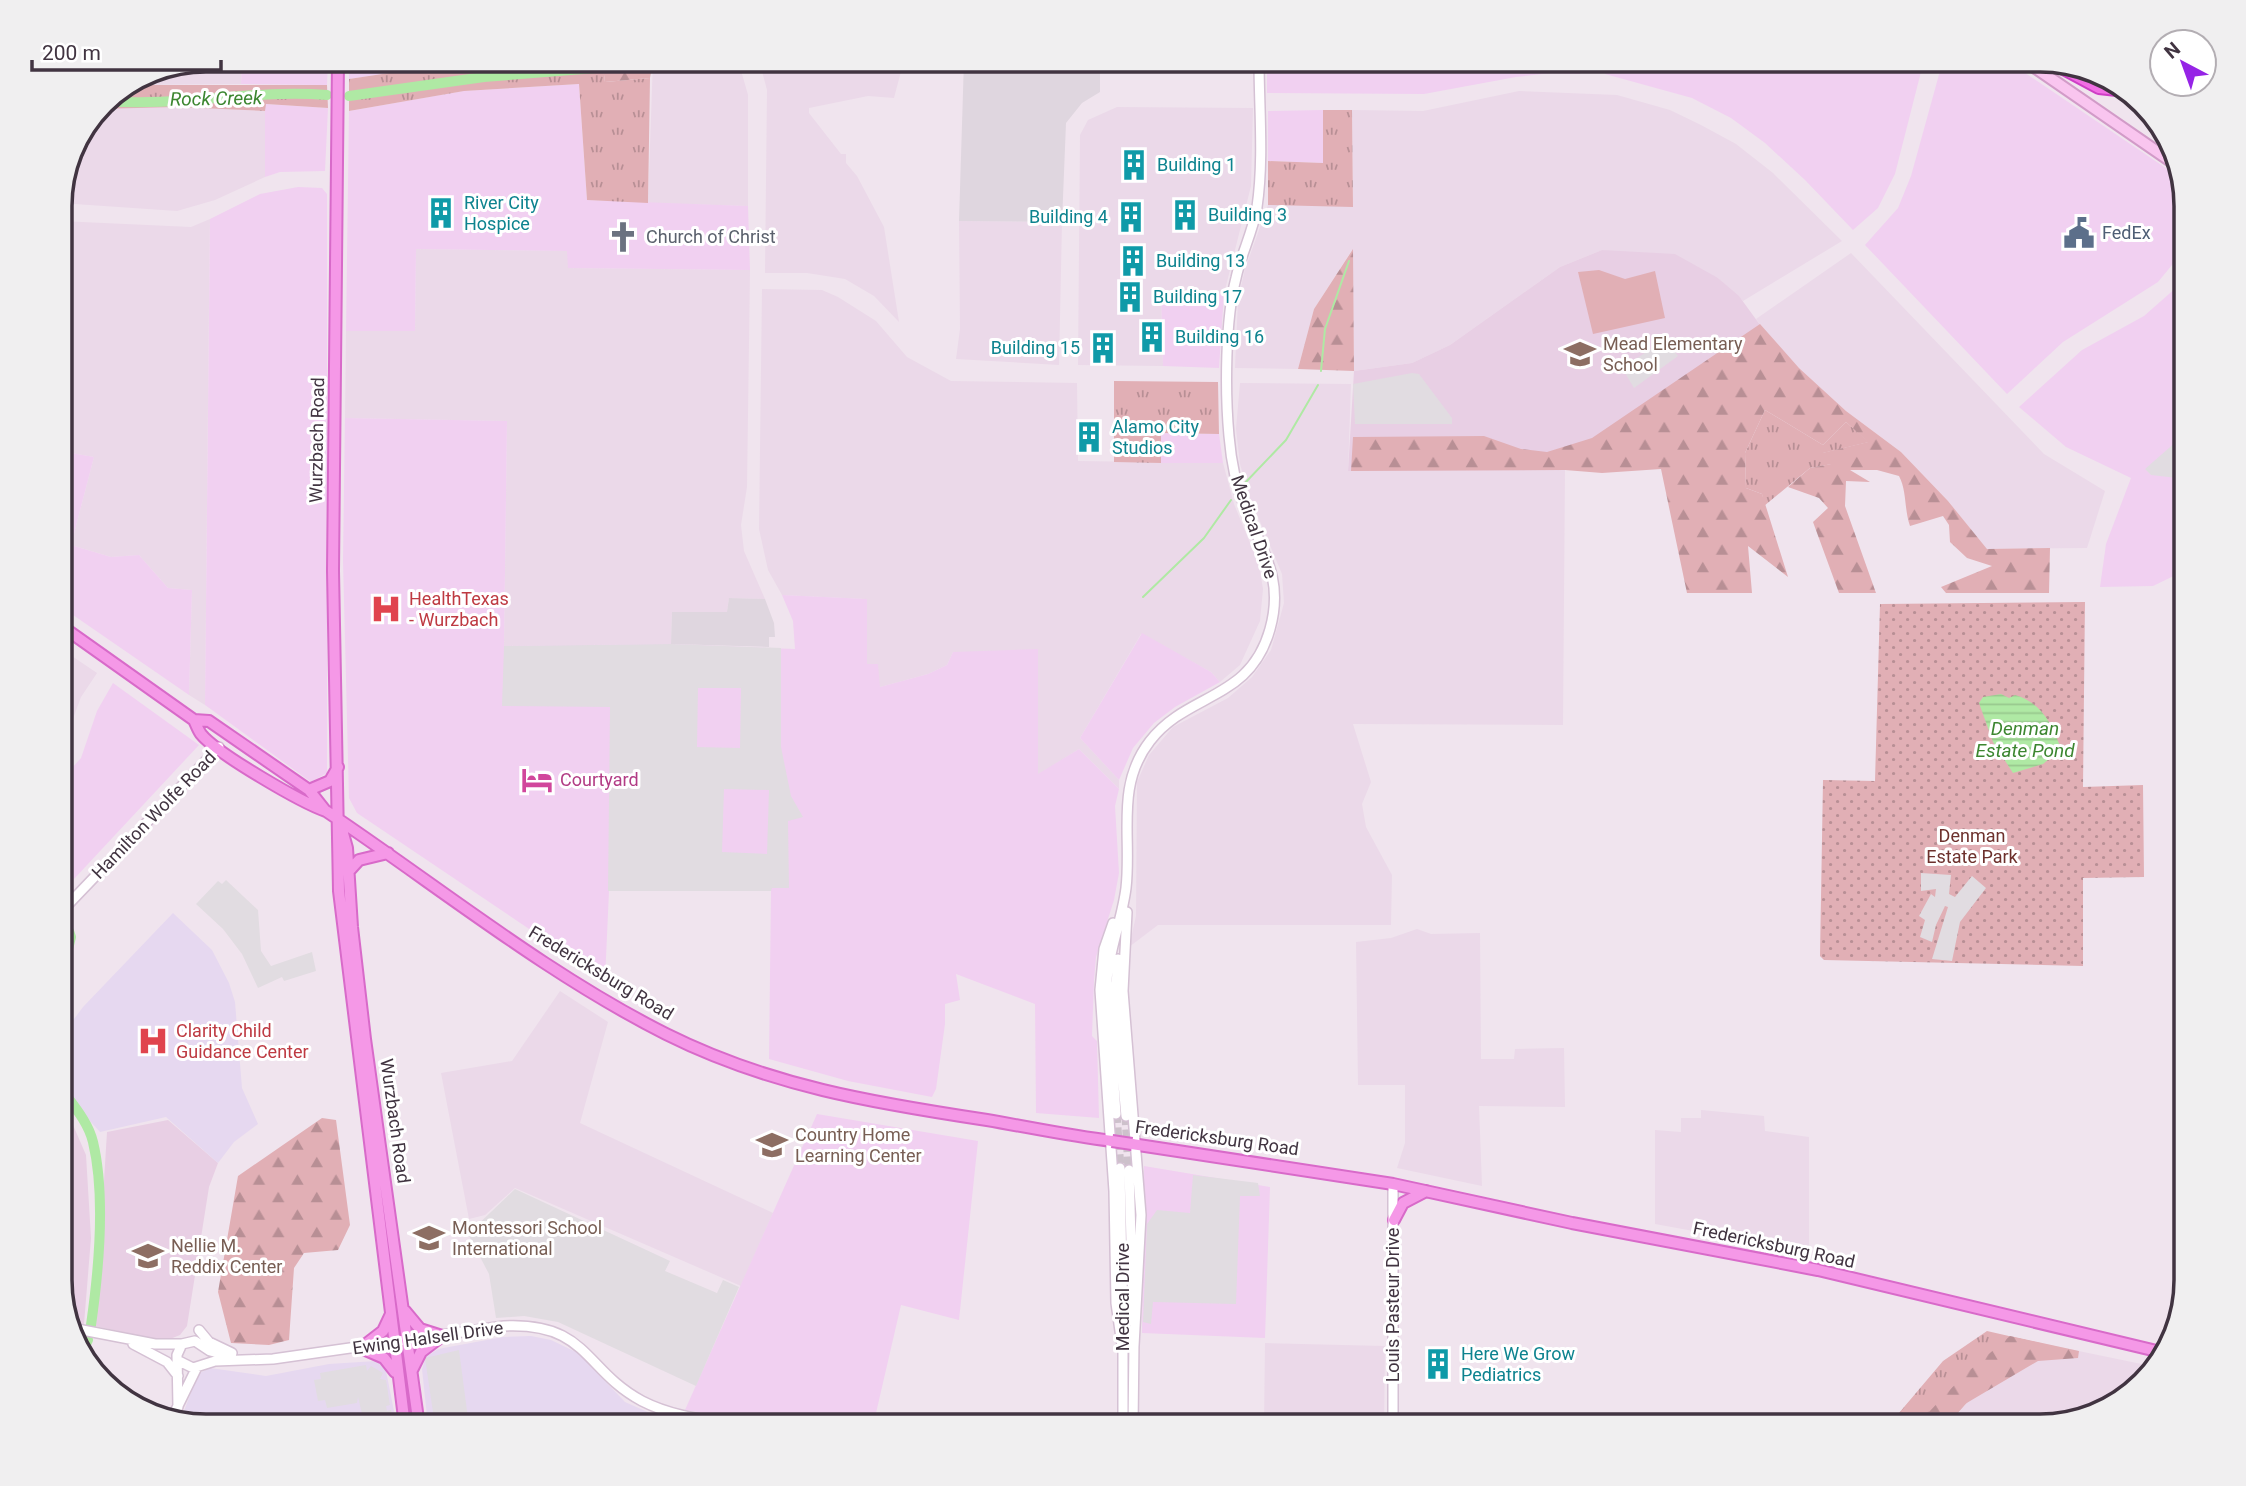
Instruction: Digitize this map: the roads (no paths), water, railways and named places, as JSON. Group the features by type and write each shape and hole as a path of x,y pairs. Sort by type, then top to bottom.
{"main road":[{"name":"Wurzbach Road","path":"338,72 333,571 338,881 344,953 403,1414"},
{"path":"2042,72 2165,157"},
{"name":"Fredericksburg Road","path":"72,634 194,720 201,735 303,804 326,811"},
{"name":"Fredericksburg Road","path":"194,720 209,721 309,790 326,811 597,995 710,1054 812,1090 922,1111 1256,1160 1393,1184 1818,1270 2154,1350"},
{"path":"219,747 240,743"},
{"path":"309,790 330,782 338,768"},
{"name":"Wurzbach Road","path":"339,820 347,847 365,1039 417,1414"},
{"path":"349,871 359,860 388,853"},
{"path":"1394,1220 1403,1203 1426,1191"},
{"path":"403,1306 415,1325 442,1336"},
{"path":"391,1312 384,1329 361,1348 384,1358 396,1374"},
{"path":"412,1371 421,1352 442,1336"}],"street":[{"name":"Medical Drive","path":"1126,892 1108,960 1107,981 1121,1115 1115,988 1127,912 1126,803 1138,760 1151,739 1174,718 1218,695 1246,672 1266,641 1274,609 1272,569 1237,484 1228,424 1230,308 1258,195 1259,72"},
{"name":"Hamilton Wolfe Road","path":"72,900 219,747"},
{"path":"1123,1352 1116,1303 1114,1194 1100,978 1107,937 1126,892"},
{"path":"1127,912 1123,991 1141,1220 1134,1346"},
{"name":"Medical Drive","path":"1123,1414 1124,1169 1134,1346 1133,1414"},
{"name":"Louis Pasteur Drive","path":"1393,1184 1393,1414"},
{"name":"Ewing Halsell Drive","path":"82,1330 159,1350 188,1368 215,1361 252,1360 361,1348 519,1325 553,1331 578,1344 621,1387 642,1401 673,1414"},
{"path":"199,1331 209,1342 240,1358"},
{"name":"Ewing Halsell Drive","path":"118,1339 155,1345 195,1341 203,1348 220,1355 252,1360"},
{"path":"129,1342 167,1362 179,1378"},
{"path":"178,1407 177,1351 182,1344"},
{"path":"176,1411 204,1357 203,1348"}],"water":[{"name":"Denman Estate Pond","path":"2001,694 2009,698 2015,695 2032,703 2050,723 2061,749 2043,764 2013,773 1993,742 1979,703 1983,697"}],"waterway":[{"name":"Rock Creek","path":"349,96 484,77 546,72"},
{"name":"Rock Creek","path":"121,102 160,102 272,94 327,95"},
{"path":"1321,371 1325,329 1349,261"},
{"path":"1244,484 1286,440 1318,385"},
{"path":"1143,597 1204,538 1231,500"},
{"path":"72,1103 93,1142 99,1186 100,1233 91,1325"}],"tunnel":[{"path":"1116,1114 1120,1168"},
{"path":"1126,1116 1129,1170"}],"place":[{"name":"Building 1","path":"1134,165"},
{"name":"River City Hospice","path":"441,213"},
{"name":"Building 3","path":"1185,215"},
{"name":"Building 4","path":"1131,217"},
{"name":"FedEx","path":"2079,233"},
{"name":"Church of Christ","path":"623,237"},
{"name":"Building 13","path":"1133,261"},
{"name":"Building 17","path":"1130,297"},
{"name":"Building 16","path":"1152,337"},
{"name":"Building 15","path":"1103,348"},
{"name":"Mead Elementary School","path":"1580,354"},
{"name":"Alamo City Studios","path":"1089,437"},
{"name":"HealthTexas - Wurzbach","path":"386,609"},
{"name":"Courtyard","path":"537,780"},
{"name":"Clarity Child Guidance Center","path":"153,1041"},
{"name":"Country Home Learning Center","path":"772,1145"},
{"name":"Montessori School International","path":"429,1238"},
{"name":"Nellie M. Reddix Center","path":"148,1256"},
{"name":"Here We Grow Pediatrics","path":"1438,1364"}],"park label":[{"name":"Denman Estate Park","path":"1972,846"}]}
